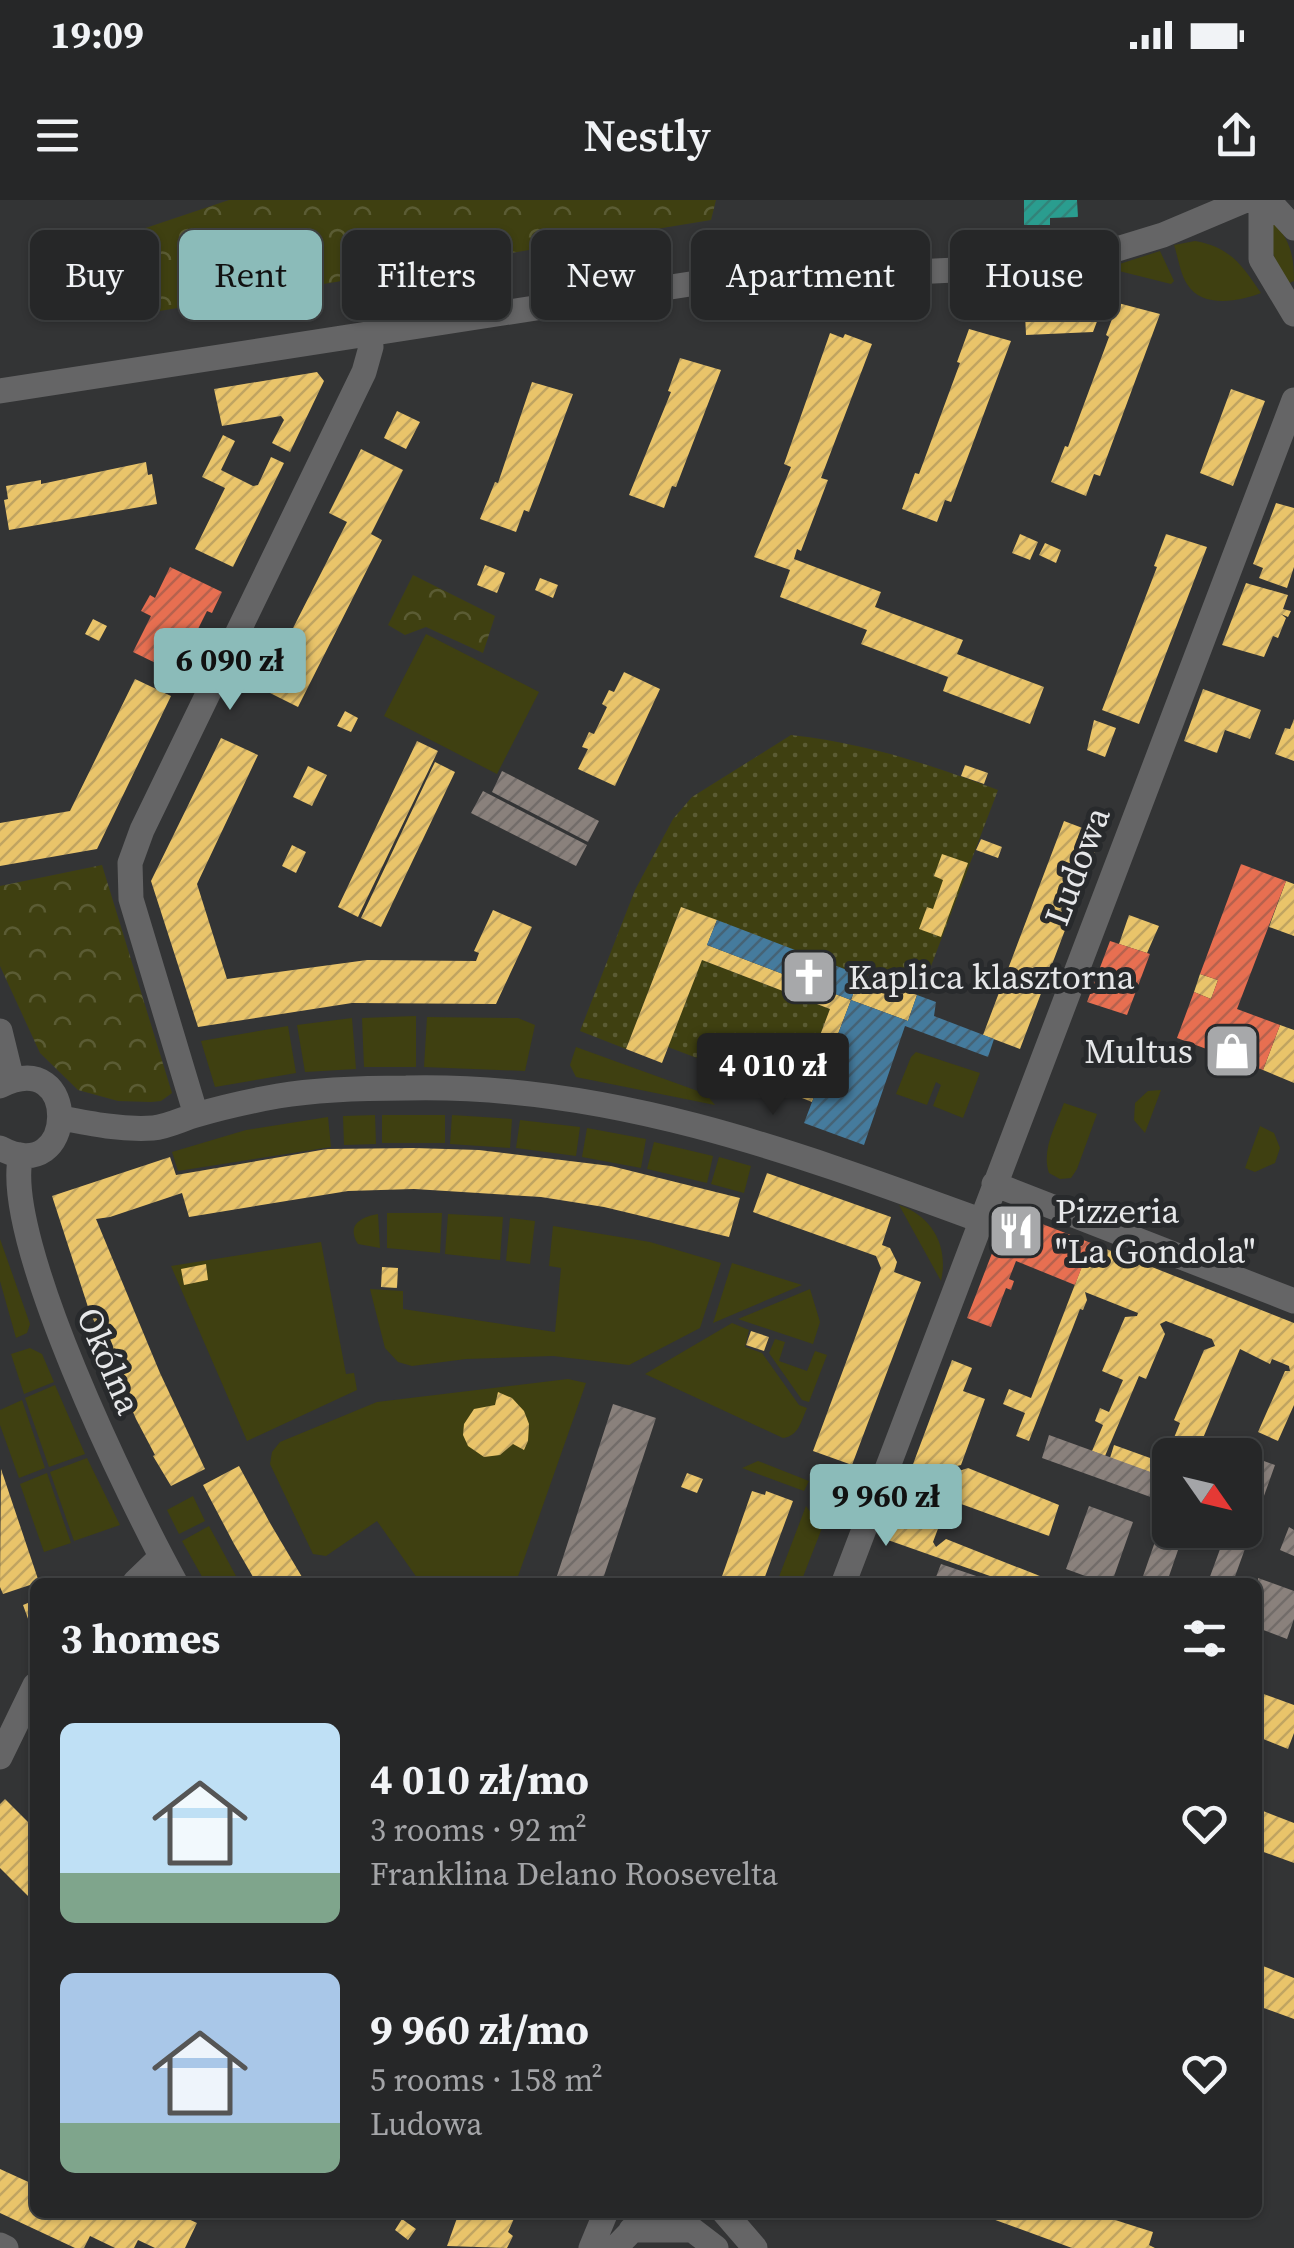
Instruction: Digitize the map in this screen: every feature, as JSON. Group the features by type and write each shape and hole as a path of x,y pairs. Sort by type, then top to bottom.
{"street":[{"path":"0,391 704,282 1078,261 1163,236 1246,200"},
{"path":"1261,200 1260,259 1294,314"},
{"path":"1268,200 1294,228"},
{"path":"196,1114 131,900 130,863 142,830 364,372 372,347 370,334"},
{"name":"Ludowa","path":"846,1578 1294,400"},
{"path":"0,1031 6,1083 36,1080 47,1086 61,1106 62,1118 54,1141 44,1150 10,1152"},
{"path":"62,1118 99,1126 157,1128 196,1114 281,1096 333,1090 438,1087 545,1095 720,1130 793,1152 980,1220"},
{"name":"Okólna","path":"10,1152 30,1260 85,1397 174,1578"},
{"path":"994,1184 1294,1301"},
{"path":"138,1578 161,1557"},
{"path":"0,1758 30,1695"},
{"path":"591,2248 604,2218"},
{"path":"677,2218 716,2248"},
{"path":"729,2218 755,2248"},
{"path":"632,2230 692,2230"}],"green space":[{"path":"229,200 716,200 711,220 650,230 531,230 531,250 511,253 511,230 342,230 342,281 322,284 322,230 179,230 179,308 159,311 159,230 140,230"},
{"path":"1272,221 1292,255 1294,281 1283,286 1269,240"},
{"path":"1195,241 1234,259 1261,293 1222,301 1194,292 1183,275 1174,245"},
{"path":"1160,251 1174,281 1171,284 1119,271 1119,264"},
{"path":"413,575 495,616 483,653 426,627 405,635 388,625"},
{"path":"426,634 539,692 497,774 384,716"},
{"path":"791,735 896,756 998,790 920,995 681,907 626,1049 580,1031 635,890 673,819 692,797"},
{"path":"102,865 172,1093 161,1101 118,1101 78,1090 40,1053 0,966 0,886"},
{"path":"702,960 830,1009 797,1096 668,1047"},
{"path":"416,1016 416,1067 364,1067 362,1018"},
{"path":"427,1017 518,1018 535,1025 525,1071 424,1067"},
{"path":"352,1018 356,1069 305,1072 297,1025"},
{"path":"288,1026 296,1073 215,1087 201,1041"},
{"path":"576,1047 706,1094 715,1105 576,1077 570,1065"},
{"path":"916,1052 980,1073 963,1118 933,1106 941,1085 936,1082 927,1105 896,1094"},
{"path":"1161,1090 1145,1133 1134,1120 1135,1103 1148,1091"},
{"path":"1064,1103 1097,1114 1077,1169 1071,1178 1060,1179 1049,1173 1047,1155"},
{"path":"375,1115 376,1144 344,1145 343,1116"},
{"path":"382,1115 445,1115 445,1143 382,1143"},
{"path":"452,1115 512,1119 510,1148 450,1144"},
{"path":"328,1117 331,1147 178,1171 172,1152 246,1130"},
{"path":"520,1120 580,1127 576,1156 516,1148"},
{"path":"1260,1126 1274,1133 1280,1148 1275,1163 1255,1172 1245,1168"},
{"path":"587,1128 646,1139 641,1168 582,1157"},
{"path":"654,1142 713,1156 707,1183 647,1169"},
{"path":"719,1157 751,1166 744,1193 711,1184"},
{"path":"899,1205 921,1217 935,1234 942,1256 941,1281"},
{"path":"387,1213 442,1213 440,1253 387,1248"},
{"path":"378,1214 380,1248 358,1244 354,1232 357,1223"},
{"path":"448,1214 503,1217 500,1260 445,1254"},
{"path":"510,1218 535,1221 530,1264 506,1261"},
{"path":"553,1226 650,1242 721,1263 700,1328 629,1365 553,1356 466,1359 412,1366 398,1362 385,1348 370,1289 403,1291 403,1309 555,1332 561,1268 549,1266"},
{"path":"0,1239 30,1324 27,1333 16,1338 0,1281"},
{"path":"321,1242 346,1374 354,1373 357,1390 247,1441 171,1266"},
{"path":"732,1263 802,1285 713,1323"},
{"path":"810,1289 820,1322 813,1344 738,1319"},
{"path":"732,1323 749,1330 745,1347 762,1353 799,1405 807,1408 799,1427 788,1437 645,1374"},
{"path":"775,1339 785,1342 779,1361 807,1371 815,1351 827,1355 809,1402 802,1400 769,1353"},
{"path":"30,1348 42,1354 54,1382 24,1394 11,1354"},
{"path":"568,1379 586,1383 517,1578 417,1578 377,1521 326,1556 313,1554 270,1464 272,1452 280,1442 377,1402"},
{"path":"55,1385 85,1454 49,1467 25,1398"},
{"path":"22,1400 45,1468 19,1478 0,1425 0,1410"},
{"path":"87,1458 120,1525 74,1541 50,1472"},
{"path":"758,1461 809,1481 804,1491 742,1468"},
{"path":"47,1473 71,1543 44,1552 20,1484"},
{"path":"193,1496 205,1521 179,1534 167,1510"},
{"path":"806,1506 822,1528 803,1578 779,1578"},
{"path":"209,1526 236,1576 203,1578 182,1541"}],"building: Homes":[{"path":"1119,303 1160,314 1100,476 1094,474 1086,496 1051,482 1065,446 1068,447 1109,337 1106,335 1112,320 1119,320"},
{"path":"1025,320 1098,320 1093,332 1026,335"},
{"path":"969,329 1011,341 951,502 945,500 937,522 902,509 915,473 919,474"},
{"path":"830,333 872,344 821,478 828,480 801,551 797,549 794,559 881,592 875,607 963,640 957,654 1044,687 1030,724 943,691 948,677 861,644 867,630 780,597 790,570 754,557 791,467 784,464"},
{"path":"680,358 721,370 676,487 672,486 664,508 629,495 671,392 668,391"},
{"path":"317,372 324,381 290,452 272,443 284,420 281,416 222,426 214,389"},
{"path":"532,382 573,394 529,512 524,510 516,532 480,519 495,482 498,483"},
{"path":"1231,389 1265,401 1233,486 1200,473"},
{"path":"397,411 420,422 406,449 384,438"},
{"path":"223,435 235,441 221,470 253,486 258,485 271,457 284,463 233,567 195,549 225,488 202,477"},
{"path":"361,449 403,470 371,534 382,540 298,707 262,689 347,522 329,513"},
{"path":"146,462 157,504 9,530 6,486 41,480 41,484"},
{"path":"1276,503 1294,508 1294,567 1287,588 1259,578 1263,568 1253,564"},
{"path":"1020,534 1038,542 1030,560 1012,553"},
{"path":"1166,534 1207,547 1139,724 1102,710"},
{"path":"1045,543 1061,550 1056,563 1039,555"},
{"path":"485,565 505,573 497,593 477,585"},
{"path":"540,578 558,585 553,598 535,590"},
{"path":"1246,583 1288,595 1283,609 1291,611 1288,617 1281,614 1286,618 1264,657 1222,645"},
{"path":"93,619 107,626 99,641 85,634"},
{"path":"624,672 660,689 615,786 578,769 588,749 582,747 589,732 594,734 607,707 602,704 609,690 614,692"},
{"path":"135,679 171,696 97,849 0,866 0,823 70,811"},
{"path":"1203,689 1261,710 1250,739 1225,730 1217,753 1184,741"},
{"path":"345,711 358,718 351,732 337,726"},
{"path":"1294,719 1294,761 1275,754 1285,728 1290,729"},
{"path":"1094,720 1116,728 1105,757 1087,750"},
{"path":"221,738 258,755 197,884 227,979 367,960 476,961 479,953 474,951 493,910 532,927 496,1004 352,1003 198,1027 151,881"},
{"path":"417,741 438,751 358,917 338,907"},
{"path":"435,762 455,772 381,927 361,918"},
{"path":"965,765 988,773 984,784 961,776"},
{"path":"308,766 327,775 312,806 293,797"},
{"path":"1064,821 1101,835 1020,1049 983,1035"},
{"path":"981,839 1002,847 998,858 976,850"},
{"path":"292,845 306,852 296,873 282,866"},
{"path":"942,854 968,863 941,937 919,929 927,907 933,909 943,880 934,876"},
{"path":"1286,881 1294,884 1294,936 1269,927"},
{"path":"681,907 717,920 707,945 851,1000 812,1102 797,1096 830,1009 702,960 662,1063 626,1049"},
{"path":"1129,915 1159,926 1147,953 1119,944"},
{"path":"860,973 917,995 908,1021 851,1000"},
{"path":"1200,974 1218,980 1211,999 1194,992"},
{"path":"1280,1025 1294,1030 1294,1083 1263,1070"},
{"path":"327,1149 479,1150 611,1166 740,1198 729,1237 604,1207 541,1197 414,1189 348,1191 189,1217 182,1193 96,1219 205,1469 171,1486 153,1456 88,1307 52,1196 170,1157 176,1175"},
{"path":"767,1173 891,1217 882,1245 890,1248 897,1262 894,1272 921,1282 852,1465 813,1451 881,1268 876,1256 753,1212"},
{"path":"1091,1243 1294,1323 1294,1405 1278,1441 1258,1432 1285,1371 1290,1371 1289,1366 1272,1359 1270,1364 1240,1349 1203,1438 1174,1438 1180,1423 1174,1420 1204,1350 1215,1346 1212,1339 1166,1321 1160,1324 1165,1334 1146,1379 1139,1376 1105,1456 1092,1451 1103,1425 1095,1421 1100,1408 1109,1412 1123,1380 1102,1371 1125,1317 1138,1313 1085,1292 1087,1300 1080,1309 1029,1441 1016,1436 1025,1413 1003,1404 1009,1389 1031,1398"},
{"path":"206,1264 208,1280 184,1285 181,1269"},
{"path":"382,1267 398,1268 397,1288 381,1287"},
{"path":"751,1331 769,1337 764,1351 746,1345"},
{"path":"952,1360 972,1368 963,1391 985,1399 961,1465 957,1466 959,1471 968,1468 1059,1505 1049,1536 953,1501 951,1494 933,1542 936,1547 946,1539 1045,1578 996,1578 885,1539"},
{"path":"498,1392 512,1398 524,1411 529,1424 528,1441 524,1450 513,1444 500,1455 484,1457 468,1446 464,1424 474,1409 495,1405"},
{"path":"1114,1445 1152,1459 1152,1473 1110,1458"},
{"path":"239,1466 303,1578 254,1578 203,1485"},
{"path":"1,1469 38,1578 30,1578 30,1585 3,1594"},
{"path":"687,1473 703,1479 697,1493 681,1487"},
{"path":"752,1491 765,1495 766,1491 793,1501 764,1578 721,1578"},
{"path":"30,1602 30,1624 23,1605"},
{"path":"1262,1693 1294,1705 1294,1733 1288,1749 1262,1739"},
{"path":"5,1799 30,1824 30,1898 0,1868 0,1804"},
{"path":"1262,1811 1294,1823 1294,1863 1262,1851"},
{"path":"1262,1966 1294,1978 1294,2019 1262,2007"},
{"path":"0,2169 30,2183 30,2218 186,2218 197,2223 185,2248 155,2248 138,2240 134,2248 115,2248 90,2236 84,2248 75,2248 0,2213"},
{"path":"457,2218 514,2218 507,2248 447,2246"},
{"path":"990,2218 1109,2218 1153,2232 1149,2245 1155,2248 1072,2248"},
{"path":"402,2219 416,2229 408,2240 395,2230"}],"building: Shops":[{"path":"170,567 222,592 212,613 207,611 176,673 133,652 151,616 141,611 150,595 155,598"},
{"path":"1241,864 1286,881 1237,1009 1280,1025 1263,1070 1177,1038 1194,992 1211,999 1218,980 1200,974"},
{"path":"1110,941 1150,954 1127,1015 1087,1002"},
{"path":"1014,1213 1091,1243 1075,1285 1016,1261 1009,1279 1014,1281 1011,1290 1006,1288 991,1327 967,1318 1006,1217"}],"building: Schools":[{"path":"1024,200 1077,200 1078,217 1050,218 1050,225 1024,225"}],"building: Public":[{"path":"717,920 860,975 851,1000 707,945"},
{"path":"917,995 936,1002 934,1016 994,1039 988,1057 905,1026 864,1145 804,1123 851,1000 908,1021"}],"building: Industry":[{"path":"502,771 599,821 588,842 492,792"},
{"path":"483,791 587,845 576,866 471,813"},
{"path":"613,1404 656,1418 603,1578 556,1578"},
{"path":"1049,1435 1152,1472 1152,1498 1042,1458"},
{"path":"1262,1460 1275,1465 1262,1501"},
{"path":"1089,1506 1133,1522 1113,1578 1088,1578 1066,1569"},
{"path":"1289,1527 1294,1530 1294,1556 1280,1550"},
{"path":"1153,1548 1179,1548 1168,1578 1142,1578"},
{"path":"1220,1548 1245,1548 1234,1578 1209,1578"},
{"path":"941,1564 982,1578 936,1578"},
{"path":"1262,1579 1294,1591 1294,1619 1287,1639 1262,1630"}],"place":[{"name":"Kaplica klasztorna","path":"809,977"},
{"name":"Multus","path":"1232,1051"},
{"name":"Pizzeria \"La Gondola\"","path":"1016,1231"}]}
